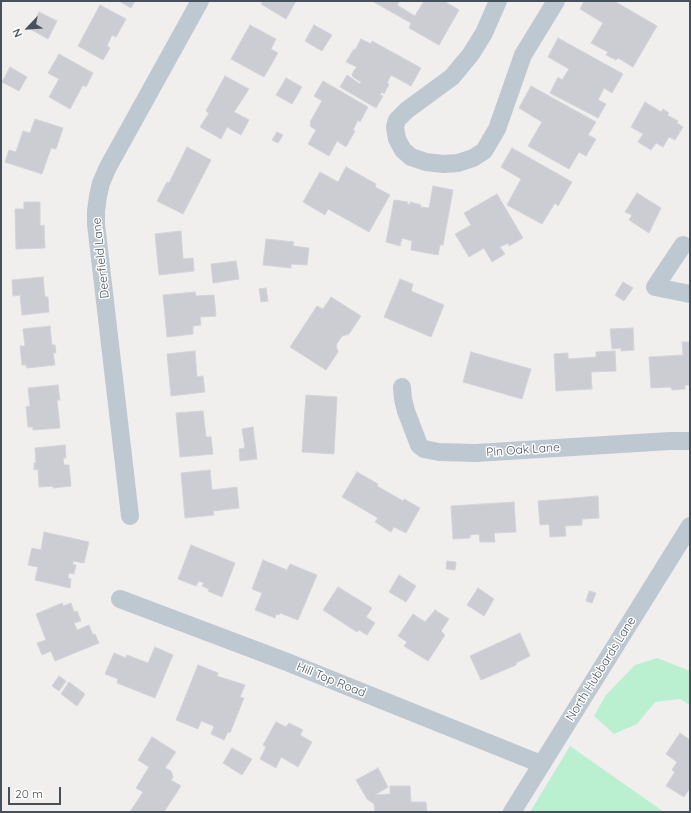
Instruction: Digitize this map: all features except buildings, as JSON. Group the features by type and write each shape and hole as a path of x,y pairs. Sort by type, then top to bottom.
{"street":[{"name":"Deerfield Lane","path":"130,516 99,236 96,224 98,196 101,183 108,167 200,1"},
{"path":"498,1 484,33 471,54 452,77 407,110 397,120 395,127 397,139 403,150 411,157 426,162 443,164 458,163 473,158 484,151 497,129 522,55 556,1"},
{"path":"683,245 655,287 690,294"},
{"name":"Pin Oak Lane","path":"402,387 406,411 419,445 424,449 439,452 476,453 690,441"},
{"name":"North Hubbards Lane","path":"512,812 690,526"},
{"name":"Hill Top Road","path":"120,599 287,662 541,764"}],"green space":[{"path":"657,658 690,671 690,705 680,699 655,702 637,724 614,734 594,716 606,695 635,665"},
{"path":"570,746 664,812 530,812"}]}
